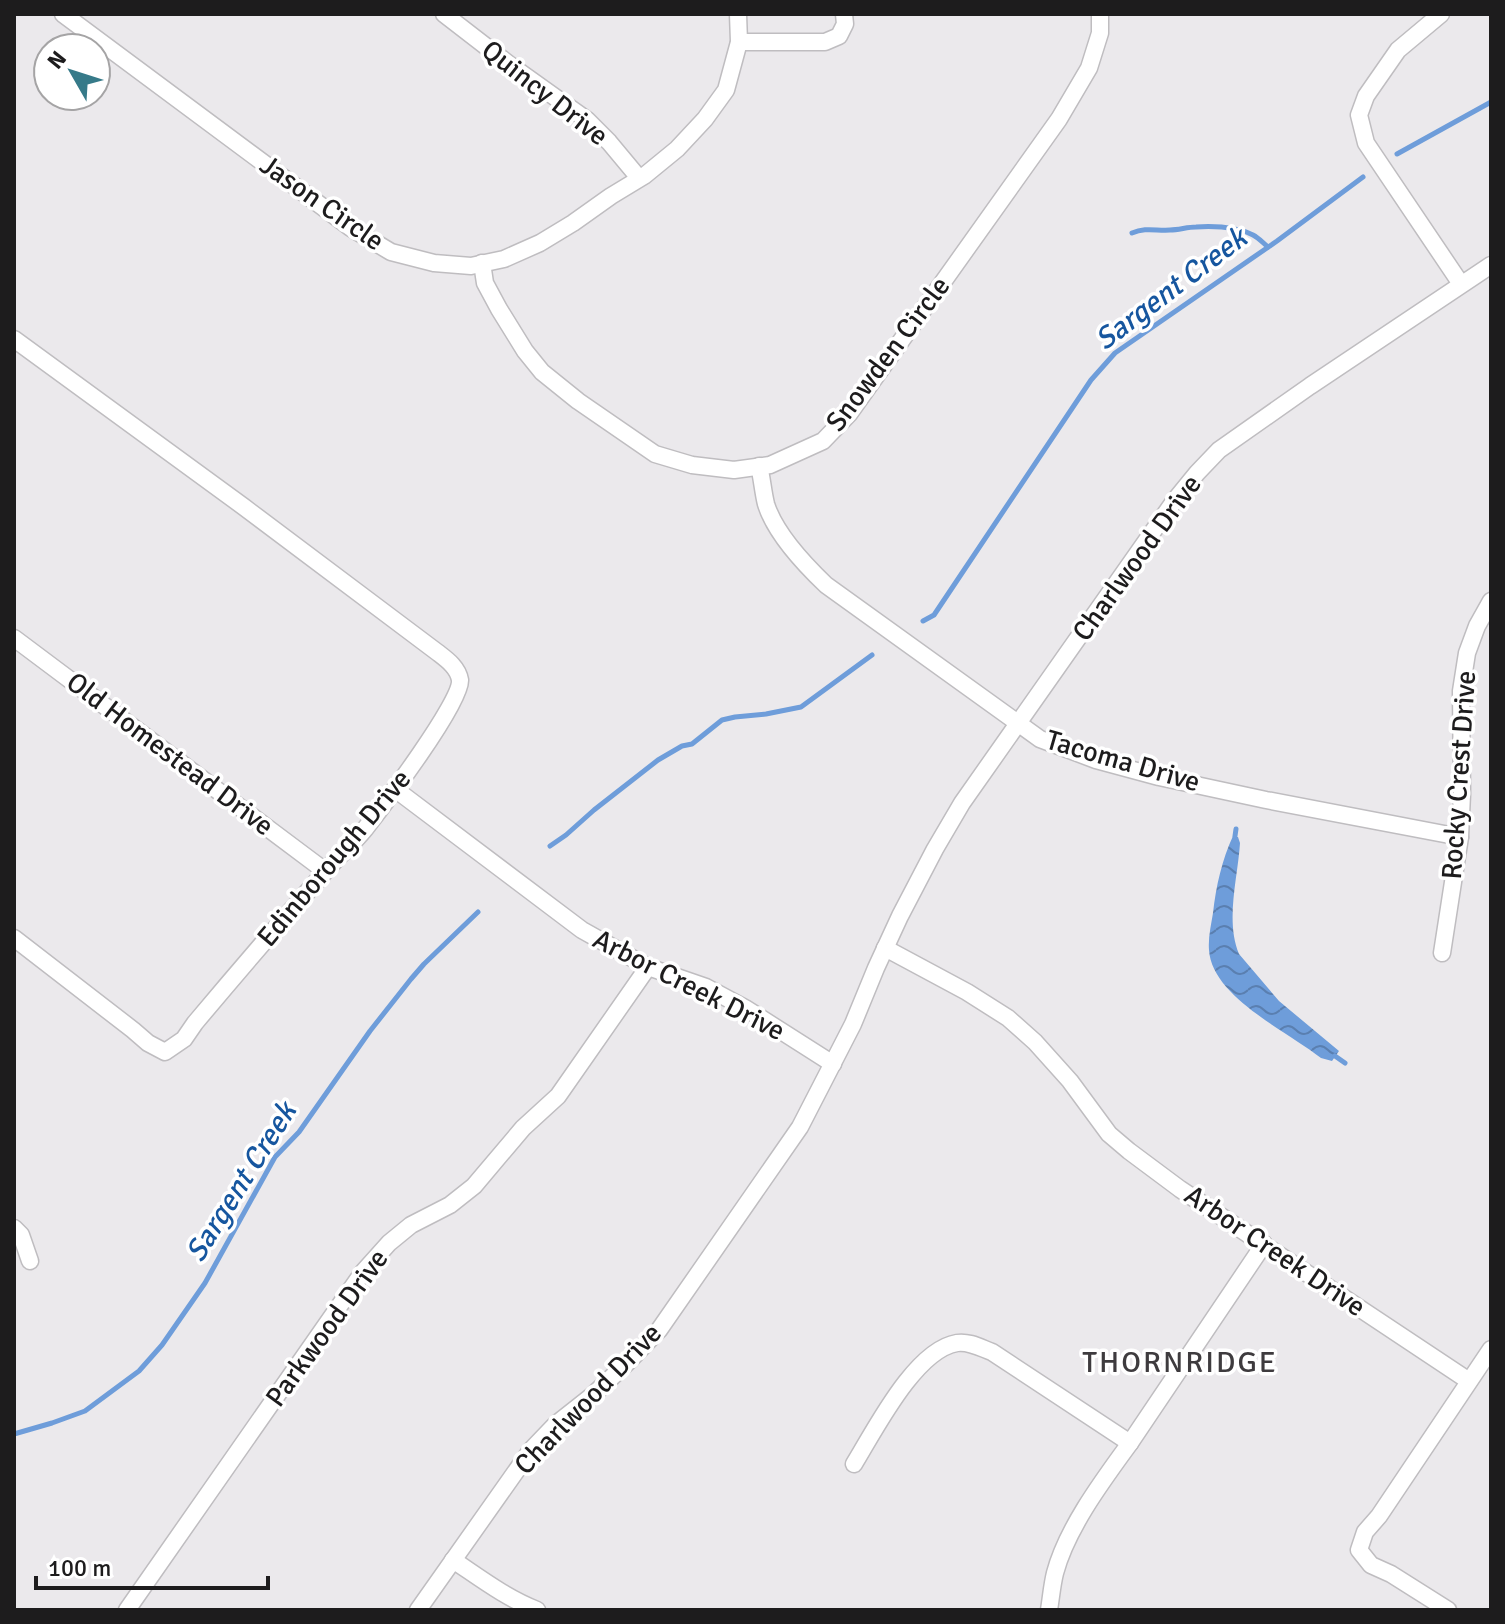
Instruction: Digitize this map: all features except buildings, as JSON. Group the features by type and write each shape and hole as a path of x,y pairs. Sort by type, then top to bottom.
{"street":[{"name":"Jason Circle","path":"63,14 351,228 391,252 434,263 471,266 504,259 540,243 639,178 677,149 726,90 739,42 738,14"},
{"name":"Quincy Drive","path":"444,14 587,120 639,178"},
{"path":"739,42 825,42 839,36 845,24 844,14"},
{"name":"Snowden Circle","path":"482,263 485,283 525,351 542,372 578,401 655,454 692,465 734,470 770,465 823,441 849,414 1059,119 1089,68 1100,33 1100,14"},
{"path":"1441,14 1398,50 1366,96 1359,115 1366,143 1461,284"},
{"name":"Charlwood Drive","path":"885,948 962,803 1197,473 1219,450 1491,265"},
{"name":"Edinborough Drive","path":"14,339 452,664 460,680 447,713 363,831 325,871 184,1039 165,1052 148,1043 16,943"},
{"name":"Tacoma Drive","path":"759,466 766,505 801,561 826,585 1040,739 1096,760 1159,777 1460,837"},
{"name":"Rocky Crest Drive","path":"1442,953 1460,837 1461,691 1467,653 1491,601"},
{"name":"Old Homestead Drive","path":"14,638 325,871"},
{"name":"Arbor Creek Drive","path":"395,789 582,930 648,967 706,987 833,1064"},
{"path":"833,1064 885,948"},
{"name":"Arbor Creek Drive","path":"885,948 1008,1018 1035,1042 1070,1081 1109,1134 1180,1189 1469,1381"},
{"name":"Parkwood Drive","path":"127,1610 363,1272 389,1243 411,1225 450,1205 474,1186 523,1128 558,1096 648,967"},
{"name":"Charlwood Drive","path":"418,1610 531,1450 659,1330 800,1127 833,1064"},
{"path":"14,1228 21,1235 30,1261"},
{"path":"1049,1610 1055,1573 1068,1542 1108,1474 1264,1244"},
{"path":"854,1464 917,1368 943,1347 960,1342 992,1352 1130,1443"},
{"path":"1448,1610 1371,1565 1359,1550 1365,1532 1379,1516 1491,1349"},
{"path":"453,1560 494,1589 537,1610"}],"water":[{"path":"1233,836 1238,837 1240,843 1233,913 1239,954 1279,1001 1339,1051 1332,1061 1321,1058 1253,1012 1223,983 1213,967 1209,950 1210,932 1220,873"}],"waterway":[{"name":"Sargent Creek","path":"1397,154 1491,102"},
{"name":"Sargent Creek","path":"923,621 934,615 1091,380 1115,353 1277,241 1363,177"},
{"path":"1132,233 1189,227 1225,228 1253,235 1268,247"},
{"name":"Sargent Creek","path":"550,846 658,760 682,746 692,744 722,720 801,707 872,655"},
{"path":"1235,836 1236,829"},
{"name":"Sargent Creek","path":"14,1434 85,1411 139,1371 162,1345 205,1283 275,1157 299,1132 411,979 478,912"},
{"path":"1335,1056 1345,1063"}],"district":[{"name":"THORNRIDGE","path":"1180,1362"}]}
